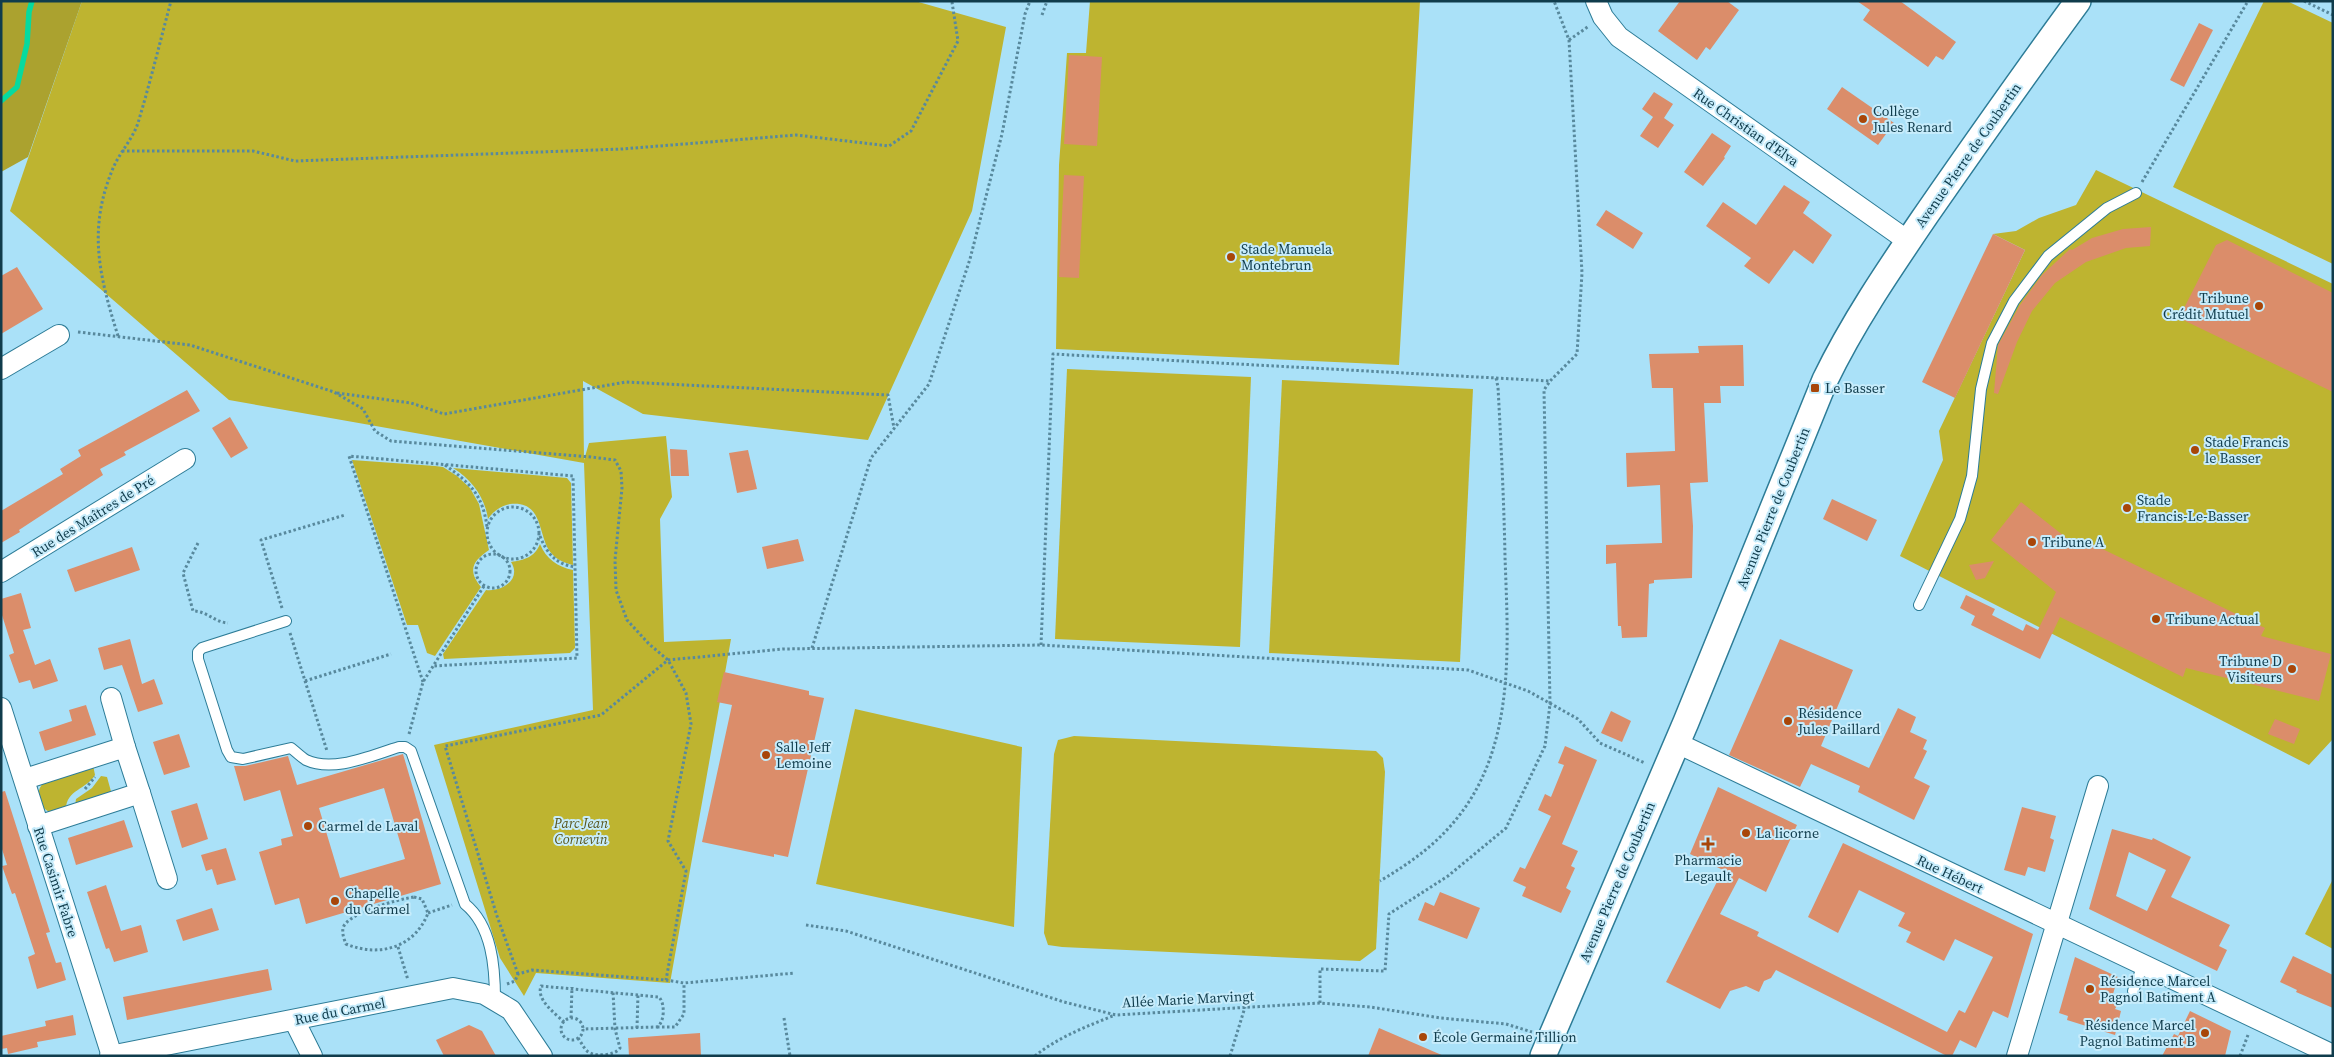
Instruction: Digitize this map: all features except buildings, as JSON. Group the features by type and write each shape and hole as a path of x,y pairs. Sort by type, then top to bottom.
{"street":[{"name":"Rue Christian d'Elva","path":"1596,1 1603,17 1620,37 1908,241"},
{"name":"Avenue Pierre de Coubertin","path":"1547,1047 1677,743 1825,380 1842,344 1908,241 1998,110 2078,1"},
{"path":"1,369 59,335"},
{"name":"Rue des Maîtres de Pré","path":"1,572 184,459"},
{"path":"111,698 167,879"},
{"name":"Rue Casimir Fabre","path":"1,708 111,1056"},
{"name":"Rue Hébert","path":"1677,743 2333,1055"},
{"path":"25,779 125,747"},
{"path":"2017,1056 2058,925 2098,786"},
{"path":"38,826 140,794"},
{"name":"Rue du Carmel","path":"111,1056 453,988 484,994 500,993 542,1056"},
{"path":"294,1020 312,1056"}],"lane":[{"path":"1919,605 1960,519 1972,476 1981,389 1992,343 2014,301 2048,256 2107,208 2136,194"},
{"path":"286,621 202,648 198,652 201,668 227,750 231,757 243,760 290,748 306,760 331,764 343,763 405,747 412,751 465,904 477,914 493,959 500,993"},
{"path":"2132,991 2143,965"}],"path":[{"path":"118,336 104,291 97,244 101,201 122,151 137,125 171,1"},
{"path":"122,151 253,151 295,161 622,149 796,135 888,146 911,130 958,41 952,1"},
{"path":"812,648 871,458 929,384 970,258 1002,134 1030,1"},
{"path":"1042,14 1047,1"},
{"path":"1320,1003 1320,969 1385,971 1389,914 1448,876 1506,828 1545,746 1550,704 1544,390 1550,381 1577,354 1582,273 1569,40 1554,1"},
{"path":"2136,194 2248,1"},
{"path":"2304,1 2333,15"},
{"path":"59,335 81,332 190,345 334,392 411,403 444,414 626,382 888,395 894,428"},
{"path":"1041,645 1053,354 1550,381"},
{"path":"1380,881 1418,858 1458,816 1483,775 1500,724 1506,682 1505,548 1496,378"},
{"path":"334,392 363,408 375,431 391,441 615,460 621,471 622,488 615,560 616,590 627,620 649,644 668,660 686,693 691,724 668,841 686,871 666,980"},
{"path":"423,682 349,456 573,476 577,658 433,666"},
{"path":"444,465 473,488 481,502 489,542 495,552 502,556 509,563 511,571 509,579 503,586 494,588 484,586 477,579 476,569 479,560 487,554 496,553 502,556 516,559 527,555 536,547 540,536"},
{"path":"487,530 491,519 499,511 510,507 522,508 532,514 538,524 540,536 548,555 558,562 575,567"},
{"path":"198,542 183,573 193,611 203,611 215,620 232,623"},
{"path":"405,747 423,682 484,586"},
{"path":"500,993 515,981 518,974 497,916 445,746 601,714 668,660 812,648 1041,645 1468,670 1528,691 1578,719 1600,743 1664,772"},
{"path":"305,681 391,654"},
{"path":"72,815 72,799 77,792 94,782 96,775 94,757"},
{"path":"406,898 422,899 428,913 424,925 413,938 398,947 355,948 346,944 343,937 343,927 350,919 359,914 406,898"},
{"path":"428,913 452,905 465,904"},
{"name":"Allée Marie Marvingt","path":"806,925 846,932 1064,1002 1116,1015 1320,1003 1370,1007 1441,1018 1506,1024 1547,1047"},
{"path":"398,947 408,983"},
{"path":"518,974 532,970 684,983 794,973"},
{"path":"583,1029 676,1027 684,1014 684,983"},
{"path":"564,1022 545,1004 540,989 542,986 638,994 661,998 663,1020 657,1027"},
{"path":"571,1018 572,988"},
{"path":"578,1038 588,1052 592,1054 613,1054 620,1048 615,1029 613,992"},
{"path":"637,1028 638,994"},
{"path":"1230,1056 1245,1007"},
{"path":"1035,1056 1046,1047 1085,1027 1116,1015"},
{"path":"571,1018 564,1022 562,1028 565,1037 571,1039 578,1038"},
{"path":"571,1018 579,1021 583,1029"},
{"path":"784,1018 790,1056"},
{"path":"578,1038 583,1029"}],"green space":[{"name":"Parc Jean Cornevin","path":"82,1 915,1 1006,27 972,211 868,440 643,414 583,381 584,460 589,443 666,436 672,497 660,519 664,642 731,639 670,983 536,973 524,996 500,958 434,745 593,710 584,463 229,400 10,211"},
{"name":"Stade Manuela Montebrun","path":"1090,1 1420,1 1399,365 1056,349 1059,165 1067,53 1086,53"},
{"path":"2264,1 2287,1 2333,23 2333,264 2173,187"},
{"name":"Stade Francis-Le-Basser","path":"2096,170 2333,284 2333,739 2309,765 1900,556 1943,460 1939,431 2025,250 1993,234 2016,231 2039,218 2076,205"},
{"path":"1067,369 1251,377 1240,647 1055,639"},
{"path":"1282,380 1473,389 1460,662 1269,653"},
{"path":"352,460 443,467 470,488 479,504 489,550 479,558 474,566 474,576 481,587 435,656 427,653 418,625 407,625"},
{"path":"453,468 567,478 571,483 573,565 561,561 552,554 547,547 535,514 529,508 521,504 510,504 495,511 488,519 484,503 476,489 460,472"},
{"path":"540,544 553,562 573,570 575,648 570,653 444,659 443,654 486,590 498,589 509,583 514,574 511,562 532,555"},
{"path":"855,709 1022,747 1014,927 816,884"},
{"path":"1074,736 1376,751 1383,758 1385,772 1376,949 1360,961 1048,945 1044,933 1054,754 1058,740"},
{"path":"93,765 95,775 69,798 66,809 52,814 42,807 38,794 44,782"},
{"path":"101,776 107,777 112,795 75,806 76,799 92,788"},
{"path":"2333,879 2333,949 2305,934"}],"shaded area":[{"path":"1,1 82,1 28,157 1,172"}],"waterway":[{"path":"1,101 17,87 27,44 29,12 32,1"}],"place":[{"name":"Collège Jules Renard","path":"1863,119"},
{"name":"Stade Manuela Montebrun","path":"1231,257"},
{"name":"Tribune Crédit Mutuel","path":"2259,306"},
{"name":"Le Basser","path":"1815,388"},
{"name":"Stade Francis le Basser","path":"2195,450"},
{"name":"Stade Francis-Le-Basser","path":"2127,508"},
{"name":"Tribune A","path":"2032,542"},
{"name":"Tribune Actual","path":"2156,619"},
{"name":"Tribune D Visiteurs","path":"2292,669"},
{"name":"Résidence Jules Paillard","path":"1788,721"},
{"name":"Salle Jeff Lemoine","path":"766,755"},
{"name":"Carmel de Laval","path":"308,826"},
{"name":"La licorne","path":"1746,833"},
{"name":"Pharmacie Legault","path":"1708,844"},
{"name":"Chapelle du Carmel","path":"335,901"},
{"name":"Résidence Marcel Pagnol Batiment A","path":"2090,989"},
{"name":"Résidence Marcel Pagnol Batiment B","path":"2205,1033"},
{"name":"École Germaine Tillion","path":"1423,1037"}]}
